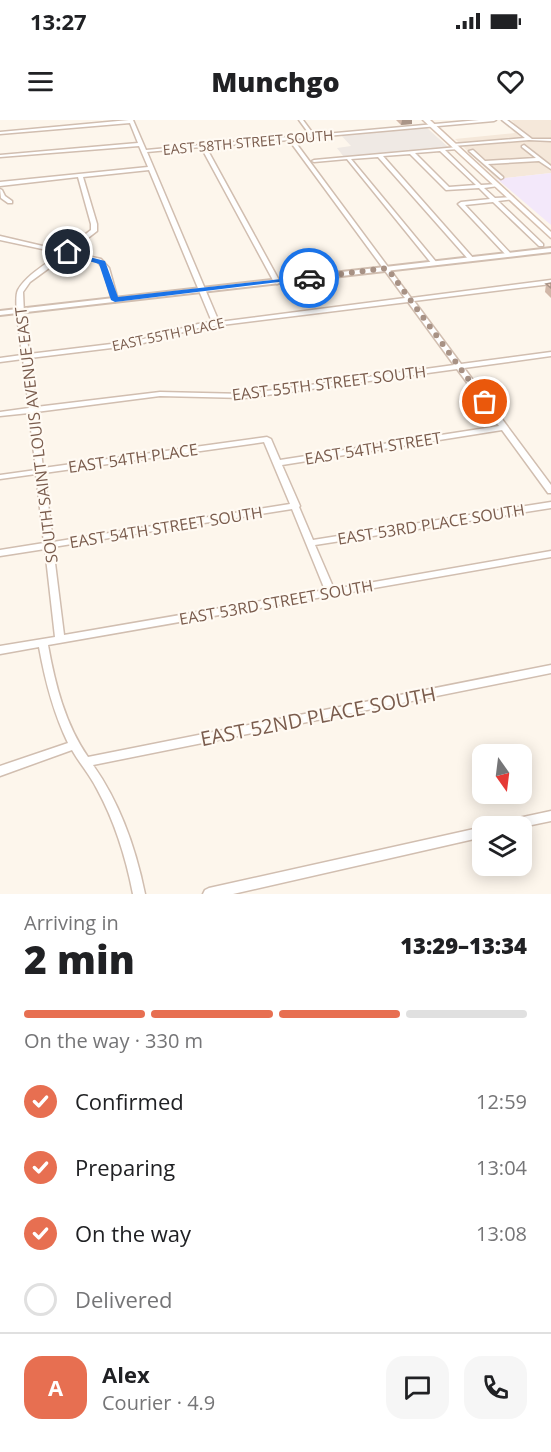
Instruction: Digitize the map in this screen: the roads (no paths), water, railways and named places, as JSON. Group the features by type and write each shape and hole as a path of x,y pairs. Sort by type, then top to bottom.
{"main road":[{"path":"429,123 474,165 498,181 511,198 551,236"}],"street":[{"path":"301,120 314,136"},
{"name":"EAST 58TH STREET SOUTH","path":"145,151 429,123 494,120"},
{"path":"504,120 529,139"},
{"path":"0,132 131,121 216,323"},
{"path":"290,138 551,491"},
{"path":"314,161 529,139 551,140"},
{"path":"544,141 551,146"},
{"path":"0,156 141,144"},
{"path":"203,146 276,282"},
{"path":"524,146 551,168"},
{"path":"441,149 541,244"},
{"path":"411,152 448,189 479,186 498,181 471,151"},
{"path":"379,155 471,259"},
{"path":"348,158 434,263"},
{"path":"474,165 540,159"},
{"name":"EAST 58TH STREET SOUTH","path":"0,184 152,168"},
{"name":"SOUTH SAINT LOUIS AVENUE EAST","path":"60,640 20,292 24,285 89,237 94,229 80,175"},
{"path":"0,191 3,197 10,202"},
{"path":"509,255 461,204 511,198"},
{"path":"0,238 68,252 102,262 115,300"},
{"path":"0,313 551,250"},
{"name":"EAST 55TH PLACE","path":"0,360 136,343 182,329 216,323 551,282"},
{"name":"EAST 55TH STREET SOUTH","path":"0,414 160,394 245,396 551,354"},
{"name":"EAST 54TH STREET","path":"277,463 504,428"},
{"path":"267,439 332,593"},
{"name":"EAST 54TH PLACE","path":"0,477 267,439"},
{"name":"EAST 53RD PLACE SOUTH","path":"312,543 551,505"},
{"name":"EAST 54TH STREET SOUTH","path":"0,553 296,507"},
{"name":"EAST 53RD STREET SOUTH","path":"0,650 551,554"},
{"path":"43,643 56,704 74,745 114,812 126,842 139,894"},
{"name":"EAST 52ND PLACE SOUTH","path":"86,762 551,669"},
{"path":"0,771 74,745"},
{"path":"532,820 551,816"},
{"path":"209,894 472,834"}]}
